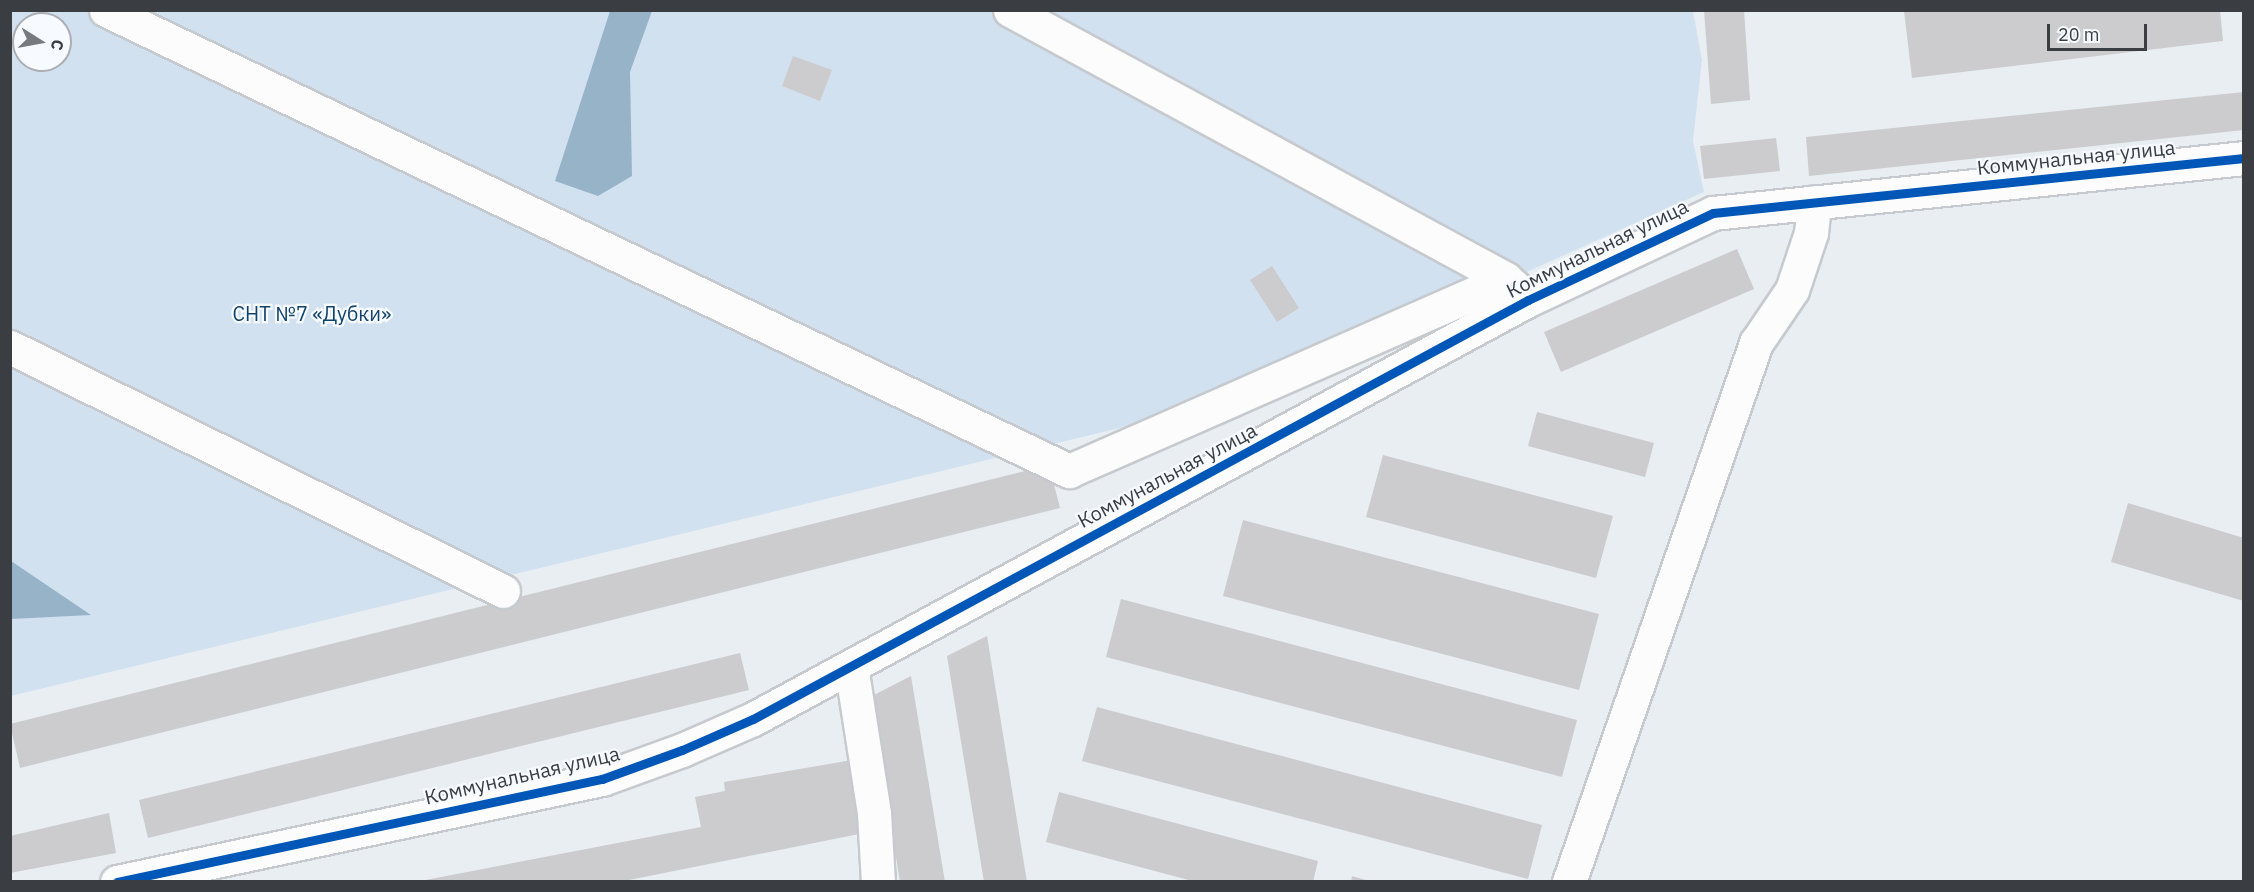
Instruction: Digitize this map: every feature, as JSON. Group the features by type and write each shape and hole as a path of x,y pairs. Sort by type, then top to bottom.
{"street":[{"path":"106,10 1069,471 1517,289"},
{"path":"1010,10 1517,289"},
{"name":"Коммунальная улица","path":"117,882 602,779 753,719 851,666 1517,289 1713,213 2244,158"},
{"path":"1569,882 1756,343 1792,290 1811,233 1814,202"},
{"path":"10,347 503,591"},
{"path":"851,666 874,813 878,882"}],"green space":[{"name":"СНТ №7 «Дубки»","path":"10,11 1693,11 1702,60 1693,141 1704,192 1252,396 11,696"}],"shaded area":[{"path":"610,11 652,11 630,72 632,176 598,196 555,181"},
{"path":"11,561 91,615 11,619"}],"building":[{"path":"1704,10 1744,10 1750,100 1711,104"},
{"path":"2220,10 2223,41 1912,78 1904,11"},
{"path":"793,56 832,70 820,101 782,86"},
{"path":"2244,92 2244,130 1809,176 1806,137"},
{"path":"1776,138 1780,171 1704,179 1700,146"},
{"path":"1737,249 1754,289 1561,372 1544,332"},
{"path":"1272,266 1299,308 1277,322 1250,280"},
{"path":"1537,412 1654,443 1645,477 1528,446"},
{"path":"1383,455 1613,516 1596,578 1366,517"},
{"path":"1049,465 1060,508 20,768 10,724"},
{"path":"2128,503 2244,538 2244,601 2111,562"},
{"path":"1243,520 1599,614 1579,690 1223,596"},
{"path":"1121,599 1577,720 1562,777 1106,657"},
{"path":"987,636 1027,882 984,882 947,656"},
{"path":"740,653 749,690 148,838 139,800"},
{"path":"911,676 945,882 900,882 870,697"},
{"path":"1097,707 1542,825 1528,879 1082,761"},
{"path":"858,759 869,832 619,882 415,882 701,827 695,797 725,791 724,782"},
{"path":"1059,792 1318,861 1313,882 1196,882 1046,842"},
{"path":"109,813 116,853 10,873 10,836"},
{"path":"1352,876 1369,881 1369,882 1351,882"}],"cycle path":[{"path":"117,882 602,779 682,750 753,719 1528,300 1713,213 2244,158"}]}
